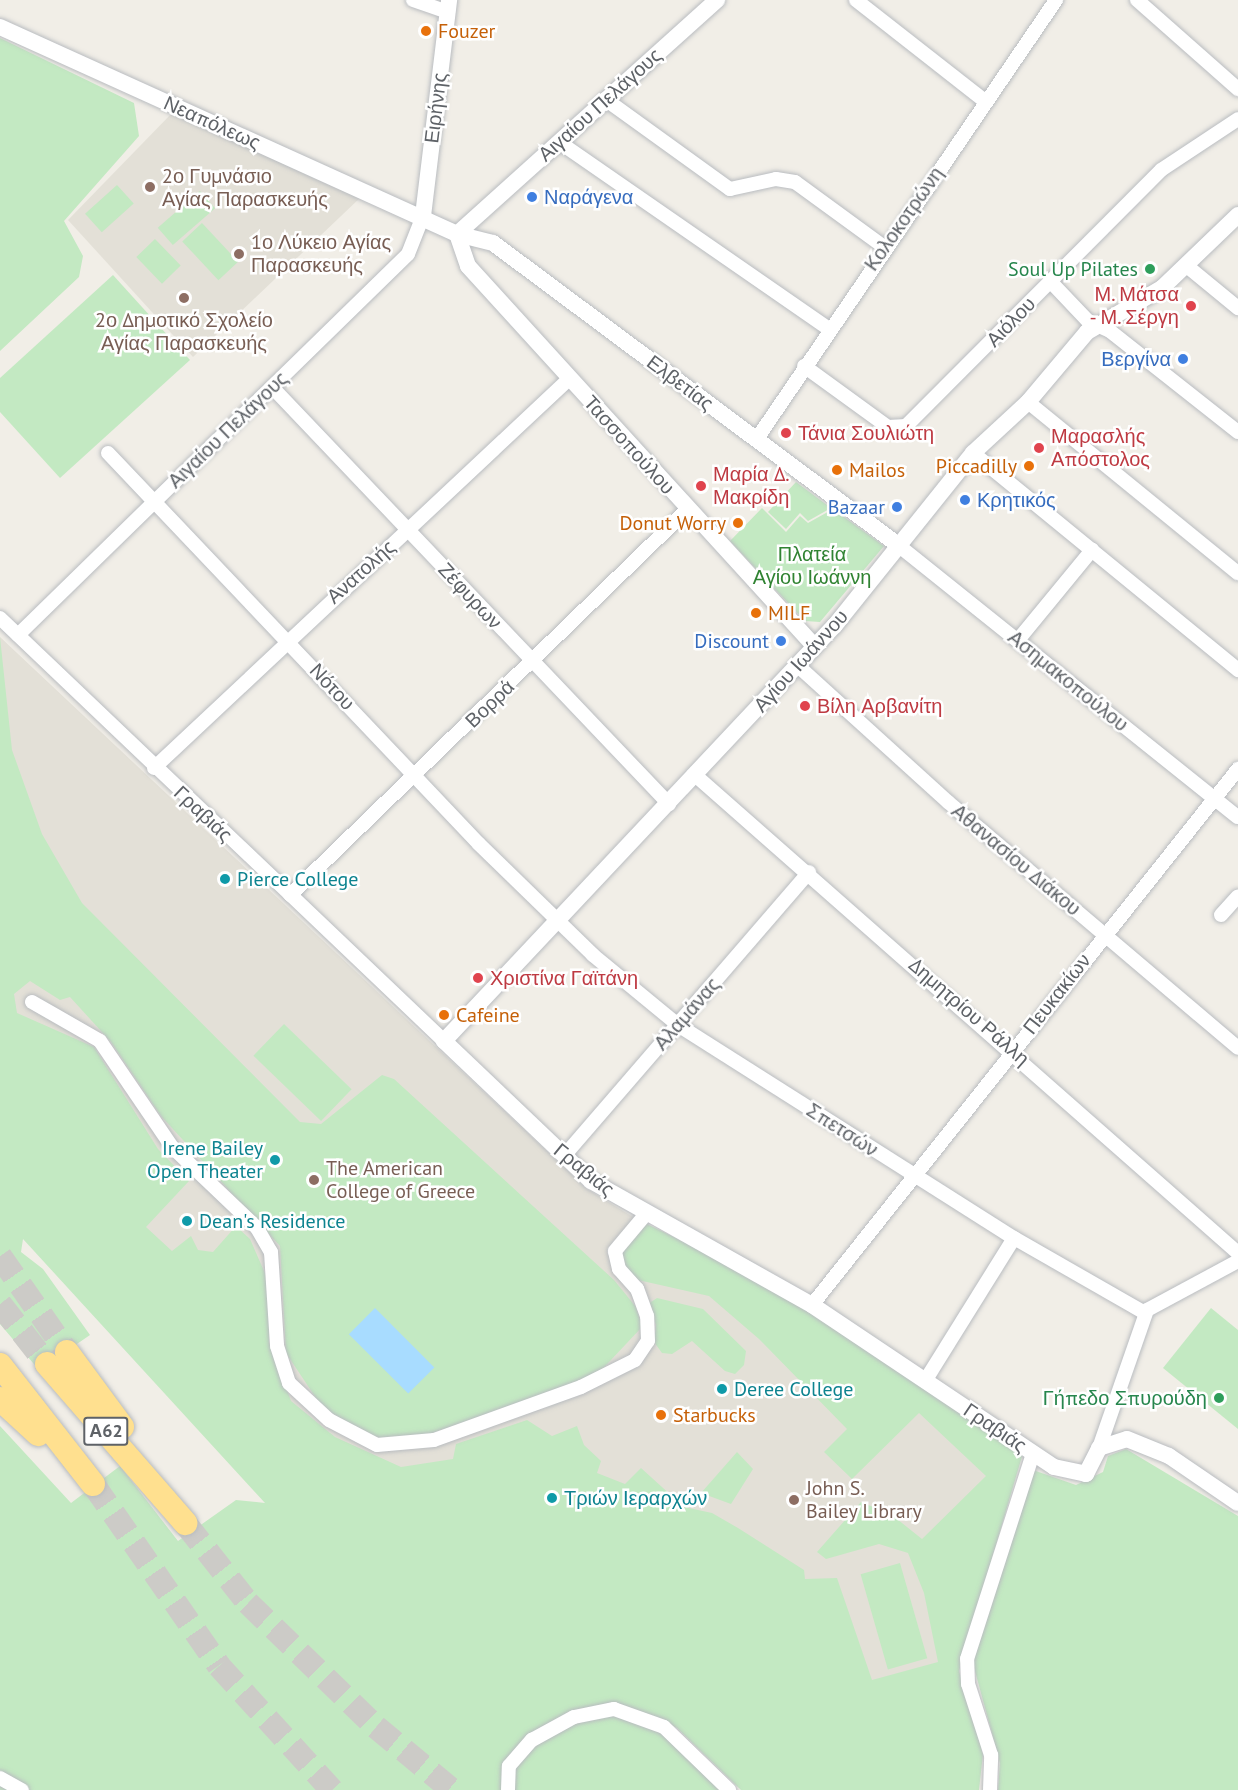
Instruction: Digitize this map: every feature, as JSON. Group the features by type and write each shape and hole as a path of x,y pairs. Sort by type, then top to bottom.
{"highway":[{"path":"57,1358 132,1440 165,1498 185,1523"},
{"name":"Α62","path":"0,1365 93,1484 69,1468 0,1399"}],"street":[{"path":"413,0 448,6"},
{"name":"Αιγαίου Πελάγους","path":"457,234 717,0"},
{"path":"856,0 986,102"},
{"name":"Κολοκοτρώνη","path":"756,440 884,247 1056,0"},
{"path":"1137,0 1238,89"},
{"name":"Ειρήνης","path":"423,216 448,6"},
{"name":"Νεαπόλεως","path":"0,27 423,216 457,234"},
{"path":"605,99 730,189 776,179 795,182 884,247"},
{"name":"Αιόλου","path":"804,366 888,428 906,426 1178,155 1238,118"},
{"path":"559,142 829,329"},
{"name":"Αγίου Ιωάννου","path":"444,1041 798,666 973,453 1028,402 1087,332 1138,305 1188,267 1238,215"},
{"name":"Αιγαίου Πελάγους","path":"18,635 408,254 423,216"},
{"name":"Τασσοπούλου","path":"457,234 468,266 687,510 815,647"},
{"name":"Ελβετίας","path":"457,234 493,243 898,544"},
{"path":"1188,267 1238,308"},
{"path":"1050,281 1099,326 1238,432"},
{"name":"Ανατολής","path":"154,768 287,639 408,530 570,378"},
{"name":"Ζέφυρων","path":"272,387 669,804"},
{"path":"1028,402 1238,573"},
{"name":"Νότου","path":"108,453 416,776 558,921"},
{"path":"973,453 1238,670"},
{"name":"Βορρά","path":"290,895 533,663 687,510"},
{"name":"Ασημακοπούλου","path":"898,544 1238,817"},
{"path":"1018,640 1092,550"},
{"name":"Γραβιάς","path":"0,618 154,768 591,1181 646,1214 812,1305 1033,1454 1081,1476 1092,1469 1099,1448"},
{"name":"Αθανασίου Διάκου","path":"798,666 1104,935 1238,1048"},
{"name":"Πευκακίων","path":"812,1305 912,1175 1238,769"},
{"name":"Δημητρίου Ράλλη","path":"695,775 1013,1050 1238,1253"},
{"name":"Αλαμάνας","path":"564,1156 809,872"},
{"path":"1221,915 1238,896"},
{"name":"Σπετσών","path":"558,921 678,1025 1014,1238 1145,1313"},
{"path":"33,1002 100,1041 172,1147 257,1228 271,1252 277,1347 289,1383 329,1420 377,1445 434,1440 581,1387 635,1360 648,1341 646,1316 638,1289 619,1269 615,1251 646,1214"},
{"path":"925,1381 1014,1238"},
{"path":"1099,1448 1145,1313 1238,1261"},
{"path":"1099,1448 1128,1439 1149,1447 1238,1503"},
{"path":"990,1790 991,1755 968,1684 966,1659 1033,1454"},
{"path":"508,1790 509,1766 532,1740 574,1717 614,1708 664,1727 729,1790"},
{"path":"0,1778 22,1790"}],"shaded area":[{"path":"173,112 361,197 193,357 68,220"},
{"name":"The American College of Greece","path":"0,637 587,1189 1022,1454 961,1651 903,1701 314,1439 0,1120"}],"green space":[{"path":"0,38 134,103 139,136 64,221 83,256 79,277 0,351"},
{"path":"117,185 134,204 102,232 85,214"},
{"path":"200,191 215,208 173,245 158,228"},
{"path":"202,223 238,262 218,280 182,241"},
{"path":"155,239 181,266 162,284 136,257"},
{"path":"113,275 190,360 60,478 0,412 0,378"},
{"path":"796,482 831,508 808,521 800,513 786,529 768,512"},
{"name":"Πλατεία Αγίου Ιωάννη","path":"762,508 786,532 800,516 808,523 833,509 884,546 820,622 805,621 730,541"},
{"path":"0,637 12,750 42,834 82,903 300,1122 321,1124 382,1075 394,1079 614,1280 636,1307 642,1327 594,1378 412,1440 392,1443 370,1436 322,1407 286,1353 280,1246 161,1116 111,1042 70,997 60,1000 30,981 14,994 17,1013 94,1047 158,1149 189,1181 146,1227 172,1251 191,1236 198,1250 213,1252 236,1226 250,1239 271,1287 269,1342 291,1401 335,1437 401,1467 453,1459 456,1444 527,1420 552,1436 577,1426 584,1445 601,1461 597,1473 625,1484 641,1468 684,1507 712,1513 738,1528 804,1570 805,1579 837,1578 872,1680 938,1662 924,1593 908,1553 879,1544 826,1559 817,1552 861,1502 892,1515 922,1539 986,1476 919,1413 852,1479 824,1452 847,1429 759,1339 709,1296 638,1280 626,1272 622,1253 645,1223 756,1277 1023,1453 959,1671 983,1754 979,1790 741,1790 677,1728 645,1713 724,1790 0,1790 0,1426 71,1503 120,1466 178,1541 236,1500 265,1503 23,1239 21,1252 43,1269 90,1335 39,1370 0,1324"},
{"path":"284,1024 352,1089 321,1121 253,1056"},
{"path":"657,1298 703,1309 746,1351 744,1365 735,1374 725,1371 692,1341 672,1354 662,1353 654,1342 656,1325 648,1304"},
{"name":"Γήπεδο Σπυρούδη","path":"1211,1308 1238,1330 1238,1429 1163,1368"},
{"path":"1126,1449 1238,1516 1238,1790 998,1790 1000,1763 972,1660 1033,1470 1076,1485 1103,1472 1108,1456"},
{"path":"737,1452 753,1469 731,1504 701,1493"},
{"path":"900,1563 927,1658 888,1669 861,1574"}],"water":[{"path":"375,1308 434,1367 408,1394 349,1334"}],"tunnel":[{"path":"0,1256 67,1352"},
{"path":"0,1304 47,1364"},
{"path":"93,1484 219,1666 332,1790"},
{"path":"185,1523 248,1603 376,1727 452,1790"}],"place":[{"name":"Fouzer","path":"426,31"},
{"name":"2ο Γυμνάσιο Αγίας Παρασκευής","path":"150,187"},
{"name":"Ναράγενα","path":"532,197"},
{"name":"1ο Λύκειο Αγίας Παρασκευής","path":"239,254"},
{"name":"Soul Up Pilates","path":"1150,269"},
{"name":"2ο Δημοτικό Σχολείο Αγίας Παρασκευής","path":"184,298"},
{"name":"Μ. Μάτσα - Μ. Σέργη","path":"1191,306"},
{"name":"Βεργίνα","path":"1183,359"},
{"name":"Τάνια Σουλιώτη","path":"786,433"},
{"name":"Μαρασλής Απόστολος","path":"1039,448"},
{"name":"Piccadilly","path":"1029,466"},
{"name":"Mailos","path":"837,470"},
{"name":"Μαρία Δ. Μακρίδη","path":"701,486"},
{"name":"Κρητικός","path":"965,500"},
{"name":"Bazaar","path":"897,507"},
{"name":"Donut Worry","path":"738,523"},
{"name":"MILF","path":"756,613"},
{"name":"Discount","path":"781,641"},
{"name":"Βίλη Αρβανίτη","path":"805,706"},
{"name":"Pierce College","path":"225,879"},
{"name":"Χριστίνα Γαϊτάνη","path":"478,978"},
{"name":"Cafeine","path":"444,1015"},
{"name":"Irene Bailey Open Theater","path":"275,1160"},
{"name":"The American College of Greece","path":"314,1180"},
{"name":"Dean's Residence","path":"187,1221"},
{"name":"Deree College","path":"722,1389"},
{"name":"Γήπεδο Σπυρούδη","path":"1219,1398"},
{"name":"Starbucks","path":"661,1415"},
{"name":"Τριών Ιεραρχών","path":"552,1498"},
{"name":"John S. Bailey Library","path":"794,1500"}]}
